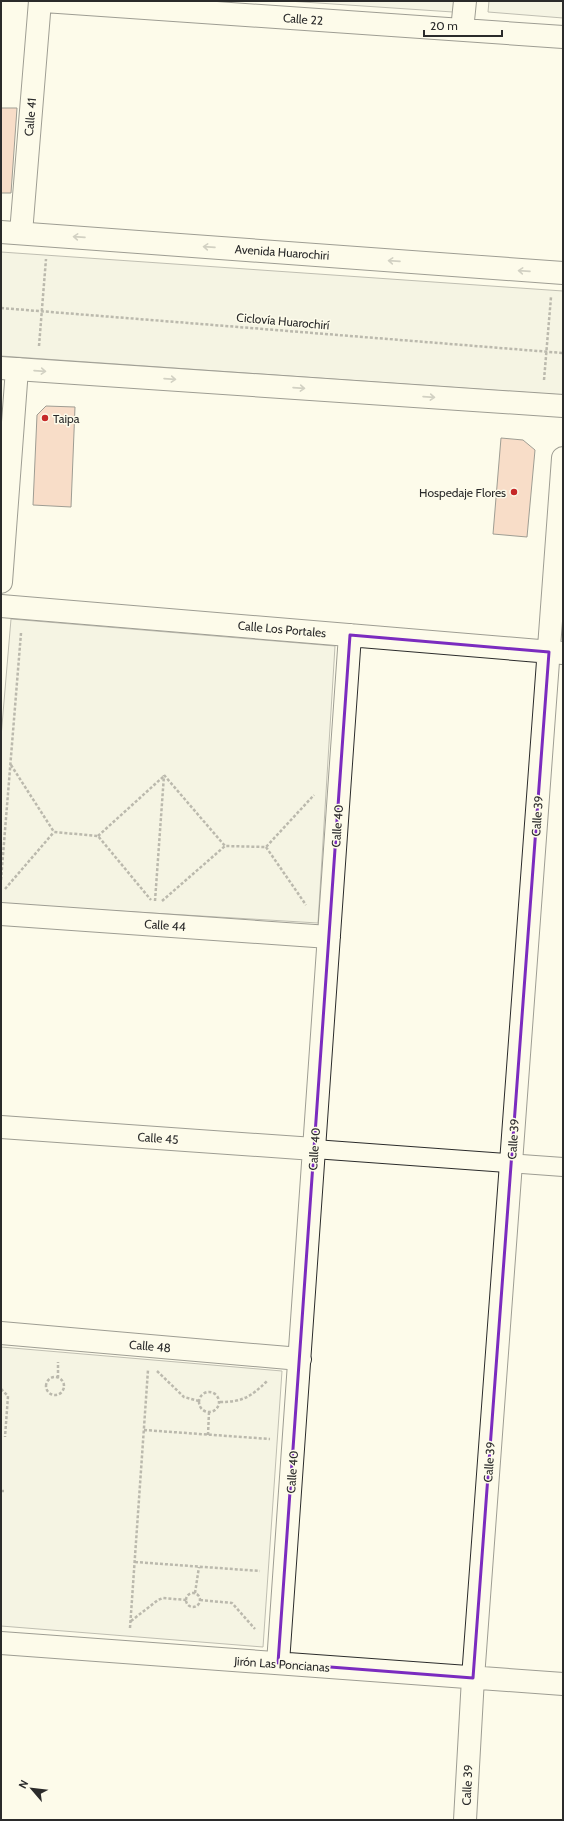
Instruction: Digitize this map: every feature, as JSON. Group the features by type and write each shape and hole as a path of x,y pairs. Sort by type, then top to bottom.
{"street":[{"name":"Calle 41","path":"11,232 40,1"},
{"name":"Calle 22","path":"44,1 250,8 462,30 563,37"},
{"path":"462,30 465,1"},
{"name":"Avenida Huarochiri","path":"11,232 558,273"},
{"path":"1,582 18,369 553,406"},
{"name":"Calle 39","path":"465,1820 473,1678 511,1164 556,652 563,458"},
{"name":"Calle Los Portales","path":"1,606 556,652"},
{"name":"Calle 40","path":"278,1663 350,635"},
{"name":"Calle 44","path":"1,914 329,937"},
{"name":"Calle 45","path":"1,1127 314,1149"},
{"path":"314,1149 563,1167"},
{"name":"Calle 48","path":"1,1333 300,1359"},
{"name":"Jirón Las Poncianas","path":"1,1643 563,1684"}],"path":[{"path":"18,369 42,311 48,235"},
{"path":"553,406 547,351 558,273"},
{"name":"Ciclovía Huarochirí","path":"1,308 563,353"},
{"path":"1,880 21,630"},
{"path":"11,765 54,832"},
{"path":"98,836 164,775"},
{"path":"164,775 225,846"},
{"path":"155,905 164,775"},
{"path":"155,905 170,895 225,846 266,847 317,791"},
{"path":"54,832 98,836 155,905"},
{"path":"1,894 54,832"},
{"path":"266,847 309,909"},
{"path":"58,1378 51,1378 46,1383 47,1390 51,1395 57,1396 62,1392 64,1386 58,1378 59,1358"},
{"path":"130,1628 149,1364"},
{"path":"155,1369 184,1397 200,1401"},
{"path":"220,1402 238,1402 254,1394 271,1378"},
{"path":"1,1388 8,1396 5,1437"},
{"path":"211,1392 217,1395 220,1402 215,1411 204,1411 200,1406 200,1401 203,1394 211,1392"},
{"path":"208,1435 209,1412"},
{"path":"144,1430 272,1439"},
{"path":"135,1562 264,1572"},
{"path":"195,1593 199,1567"},
{"path":"186,1600 190,1593 195,1593"},
{"path":"195,1593 199,1596 200,1600"},
{"path":"131,1621 158,1600 163,1598 186,1600"},
{"path":"186,1600 190,1606 194,1607 200,1600"},
{"path":"200,1600 232,1604 260,1633"}],"highlighted area":[{"path":"350,635 549,652 473,1678 278,1663"}],"shaded area":[{"path":"288,1 454,1 453,12"},
{"path":"489,1 563,1 563,18 488,12"},
{"path":"1,252 563,291 563,395 1,356"},
{"path":"11,619 335,646 318,923 1,904 1,737"},
{"path":"1,1347 282,1371 263,1647 1,1626"}],"building":[{"path":"1,108 17,108 11,193 1,193"},
{"path":"46,406 75,407 71,507 33,505 37,415"},
{"name":"Hospedaje Flores","path":"501,438 523,440 535,450 527,537 493,534"}],"place":[{"name":"Taipa","path":"45,418"},
{"name":"Hospedaje Flores","path":"514,492"}]}
